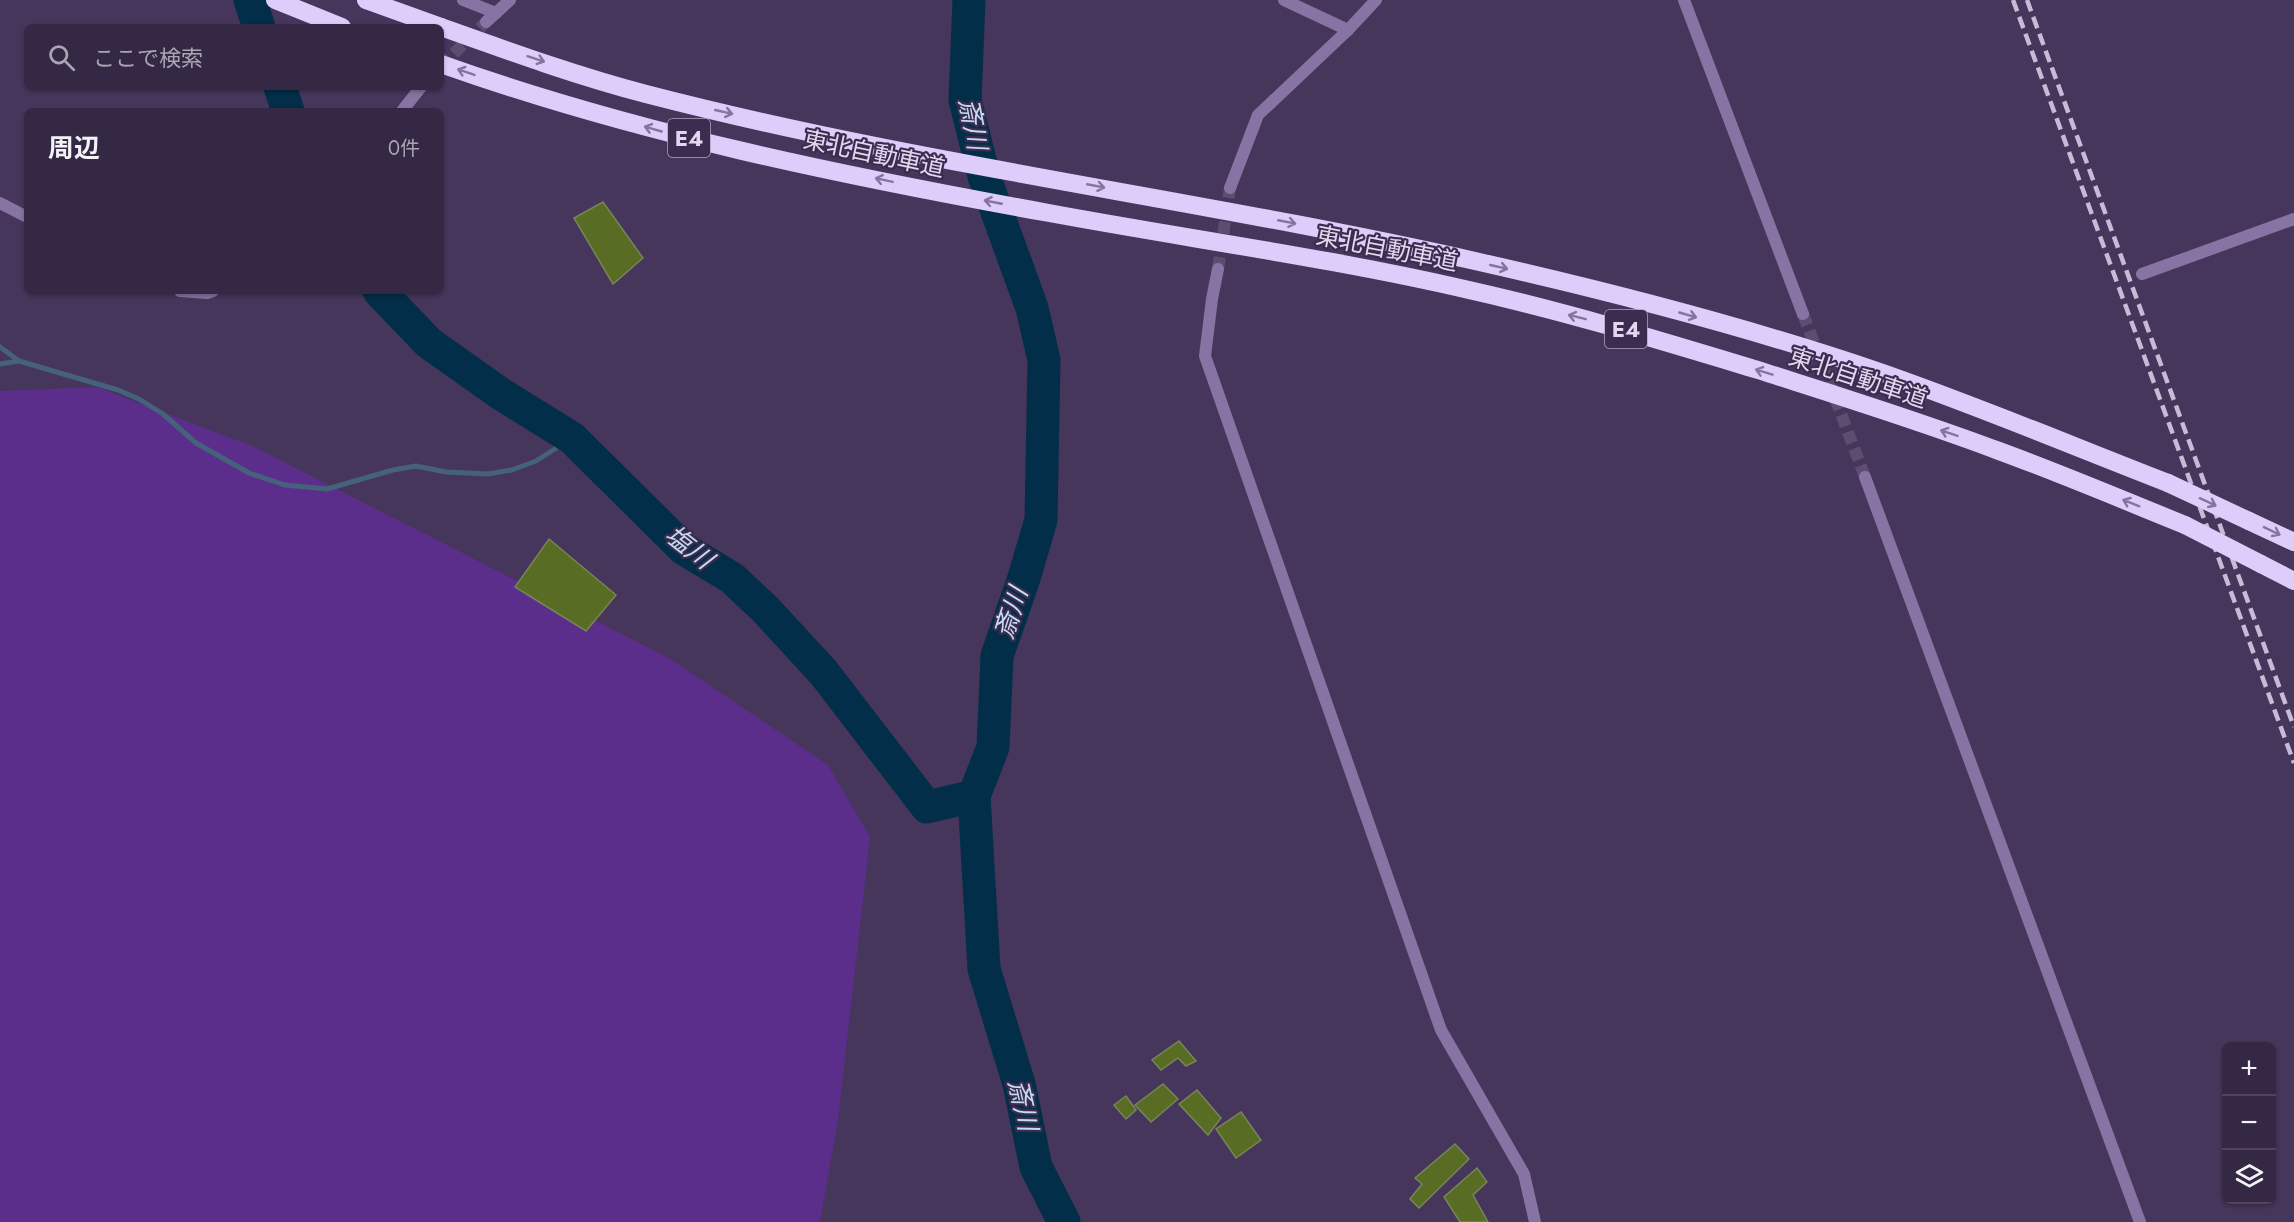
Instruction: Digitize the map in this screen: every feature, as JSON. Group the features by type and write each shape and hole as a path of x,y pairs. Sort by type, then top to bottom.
{"highway":[{"name":"東北自動車道","path":"366,0 433,24"},
{"path":"278,1 335,24"},
{"name":"東北自動車道","path":"444,28 643,93 810,132 1329,230 1626,297 1874,370 2168,483 2294,542"},
{"name":"東北自動車道","path":"444,65 553,101 667,133 801,163 1045,213 1306,258 1467,289 1619,327 1889,412 2001,451 2185,525 2294,581"}],"street":[{"path":"463,0 496,12"},
{"path":"486,22 510,0"},
{"path":"1284,0 1348,30"},
{"path":"1230,188 1258,115 1348,30 1376,0"},
{"path":"1684,0 1803,314"},
{"path":"404,108 420,90"},
{"path":"0,203 24,215"},
{"path":"2142,274 2294,219"},
{"path":"1218,269 1205,356 1441,1030 1524,1174 1535,1222"},
{"path":"1865,477 2140,1222"}],"shaded area":[{"path":"97,387 252,446 667,657 828,765 870,837 838,1120 820,1222 0,1222 0,391"}],"building":[{"path":"603,202 643,258 613,284 574,218"},
{"path":"549,539 616,595 586,631 515,587"},
{"path":"1179,1041 1196,1061 1186,1066 1178,1058 1161,1070 1152,1060"},
{"path":"1163,1084 1178,1099 1151,1122 1135,1105"},
{"path":"1197,1090 1221,1118 1208,1135 1179,1104"},
{"path":"1126,1096 1136,1110 1126,1119 1114,1105"},
{"path":"1241,1112 1261,1140 1236,1158 1216,1129"},
{"path":"1455,1144 1469,1159 1419,1208 1410,1199 1422,1184 1415,1178"},
{"path":"1477,1168 1487,1182 1473,1195 1488,1222 1460,1222 1444,1197"}],"waterway":[{"name":"塩川","path":"250,0 258,24"},
{"name":"斎川","path":"969,0 965,100 984,176 1032,308 1044,360 1041,520 997,656 993,747 974,796 984,969 1019,1084 1036,1167 1064,1222"},
{"name":"塩川","path":"281,90 287,108"},
{"name":"塩川","path":"382,294 429,343 501,394 572,438 684,549 732,578 765,609 824,673 927,807 974,796"},
{"path":"0,347 19,361 118,390 139,399 163,414 196,443 249,473 285,485 327,489 393,470 416,466 446,472 488,474 512,470 536,461 572,438"},
{"path":"0,364 19,361"}],"tunnel":[{"path":"444,63 486,22"},
{"path":"1218,269 1230,188"},
{"path":"1803,314 1865,477"}],"railway":[{"path":"2013,0 2294,763"},
{"path":"2027,0 2294,727"}]}
